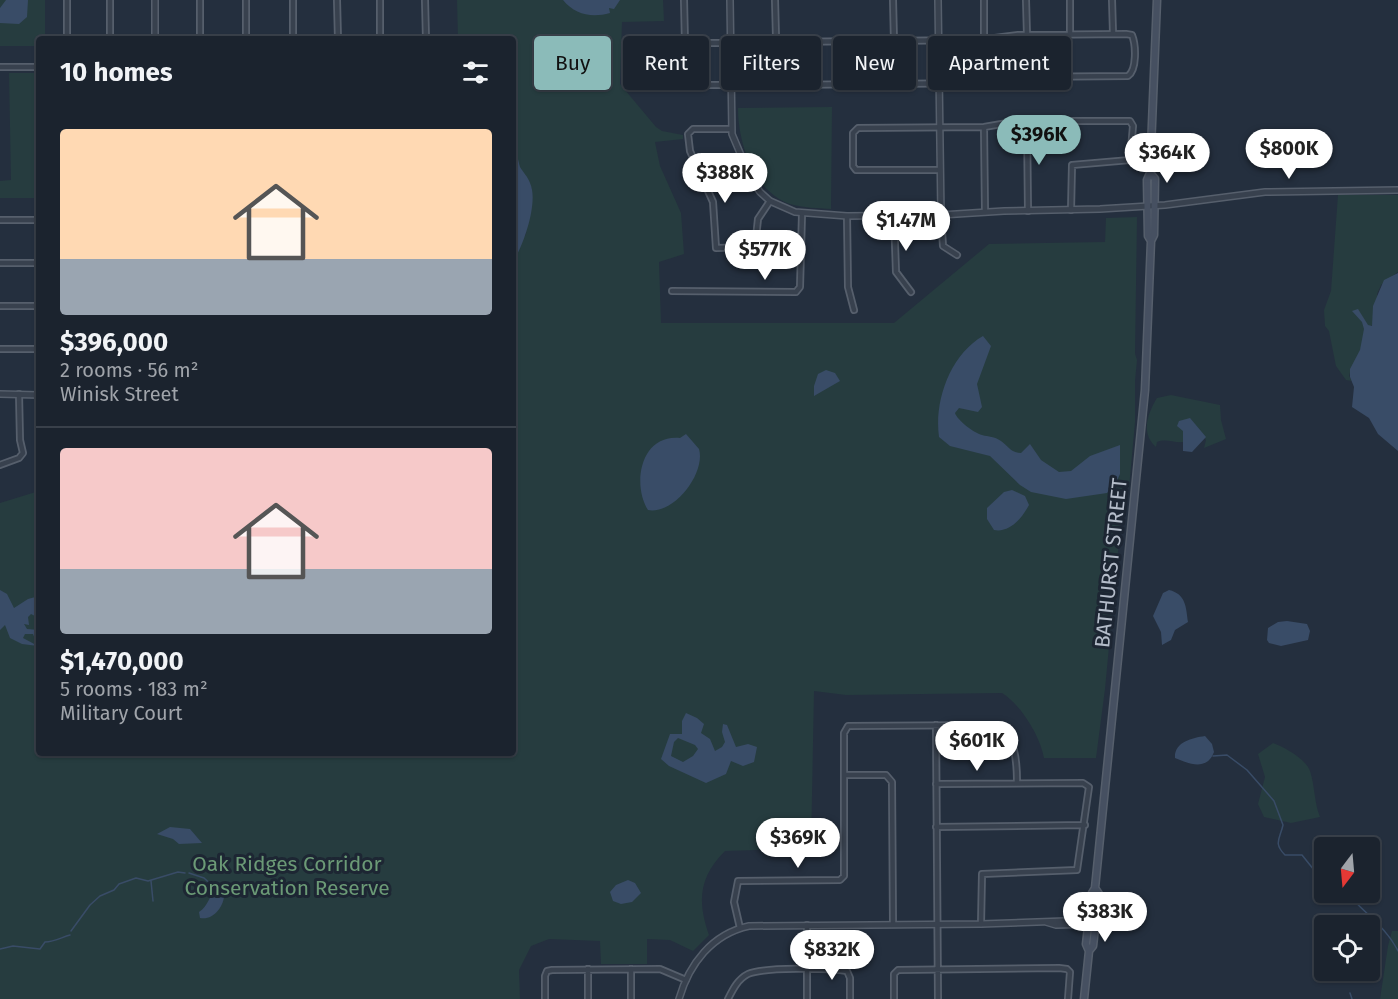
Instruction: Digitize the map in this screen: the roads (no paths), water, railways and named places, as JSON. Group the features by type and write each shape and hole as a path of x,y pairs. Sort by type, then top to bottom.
{"main road":[{"name":"BATHURST STREET","path":"1151,241 1148,236 1147,180 1150,174 1158,0"},
{"name":"BATHURST STREET","path":"1084,999 1089,951 1086,944 1099,894 1095,888 1145,390 1151,241 1154,235 1155,179 1150,174"}],"street":[{"path":"67,0 67,36"},
{"path":"110,0 110,36"},
{"path":"155,0 155,36"},
{"path":"200,0 200,36"},
{"path":"246,0 246,36"},
{"path":"293,0 293,36"},
{"path":"338,0 338,36"},
{"path":"380,0 380,36"},
{"path":"425,0 426,36"},
{"path":"684,0 686,36"},
{"path":"730,0 730,36"},
{"path":"775,0 776,36"},
{"path":"893,0 894,36"},
{"path":"938,0 939,36"},
{"path":"984,0 984,36"},
{"path":"1026,0 1027,35"},
{"path":"1070,0 1070,34"},
{"path":"1112,0 1113,33"},
{"path":"1016,36 1113,33 1130,34 1133,38 1133,70 1128,76 1071,77"},
{"path":"0,67 36,67"},
{"path":"821,84 928,83"},
{"path":"731,90 732,129 751,179 770,201 802,214 940,215 1071,210 1154,206 1265,192 1398,190"},
{"path":"939,90 940,215 943,246 957,255"},
{"path":"940,170 856,170 853,166 853,133 858,128 984,127 1027,121 1126,120 1132,123 1132,158 1128,162 1074,163 1072,165 1071,210"},
{"path":"1027,121 1028,211"},
{"path":"984,127 985,212"},
{"path":"732,129 693,129 688,134 692,156 713,202 716,248 755,248 758,219 770,201"},
{"path":"672,291 796,292 800,287 802,214"},
{"path":"894,215 896,272 911,292"},
{"path":"847,216 848,287 854,310"},
{"path":"0,220 36,220"},
{"path":"0,263 36,263"},
{"path":"0,306 36,306"},
{"path":"0,349 36,349"},
{"path":"0,394 36,394"},
{"path":"0,465 19,458 23,453 20,440 19,394"},
{"path":"936,724 938,999"},
{"path":"740,928 734,902 738,881 843,878 844,733 848,726 995,724 1000,727 1017,755 1017,783"},
{"path":"844,776 886,775 892,782 893,924"},
{"path":"936,784 1086,784 1089,790 1076,871 982,874 981,924"},
{"path":"936,827 1085,825"},
{"path":"679,999 686,980 708,947 726,934 740,928 761,925 1092,922"},
{"path":"807,925 807,999"},
{"path":"588,969 588,999"},
{"path":"631,969 631,999"},
{"path":"894,999 895,971 938,969 1067,969 1070,974 1068,999"},
{"path":"545,999 545,976 548,971 665,970 686,980"},
{"path":"728,999 739,980 752,972 807,970 847,971 850,978 850,999"}],"water":[{"path":"6,0 28,0 27,17 19,24 0,23 0,8"},
{"path":"563,0 620,0 614,9 609,8 610,13 590,15 578,12"},
{"path":"516,154 520,167 530,183 533,201 529,224 516,256"},
{"path":"1398,273 1398,451 1378,434 1369,418 1352,407 1354,387 1350,369 1360,350 1364,329 1362,322 1352,311 1358,309 1368,325 1372,326 1373,306 1384,280"},
{"path":"983,336 991,346 977,384 982,407 978,412 959,408 955,413 959,419 975,432 998,439 1015,452 1021,453 1030,444 1041,460 1059,472 1071,471 1090,456 1120,445 1120,474 1115,485 1107,493 1066,499 1031,492 1020,485 990,456 950,446 939,437 939,409 947,380 953,367 971,344"},
{"path":"826,370 835,373 840,381 814,396 818,374"},
{"path":"1190,418 1206,437 1192,452 1183,451 1183,431 1177,426 1179,421"},
{"path":"686,434 699,449 700,459 693,480 686,490 668,506 658,510 648,510 643,500 641,475 648,452 656,444 666,439 680,438"},
{"path":"1012,490 1025,496 1029,505 1023,515 1010,527 994,530 987,519 987,508 1004,492"},
{"path":"0,590 7,594 14,608 36,597 36,616 31,614 28,617 29,625 24,624 27,629 36,630 36,642 33,634 25,634 23,638 36,646 22,644 10,638 5,625 0,630"},
{"path":"1169,590 1182,598 1186,606 1188,622 1175,630 1171,640 1162,645 1161,632 1153,616 1163,593"},
{"path":"1278,622 1307,624 1310,631 1308,640 1281,646 1269,643 1268,628"},
{"path":"686,713 704,724 701,733 710,739 715,751 725,742 722,732 723,724 727,725 736,747 748,744 757,747 754,762 743,766 731,761 726,774 706,783 669,766 661,759 670,734 682,734 682,721","holes":["678,738 695,745 698,749 693,756 683,762 671,756 674,742"]},
{"path":"1205,736 1212,744 1214,752 1207,762 1192,764 1175,758 1177,748 1181,745"},
{"path":"170,827 190,829 202,843 179,844 173,839 157,834"},
{"path":"628,880 635,883 641,893 632,902 621,904 613,901 610,892 616,885"},
{"path":"218,887 224,891 221,906 210,917 200,918 199,912"}],"waterway":[{"path":"1213,756 1227,755 1247,770 1274,801 1283,825 1278,841 1281,851 1285,855 1302,855 1314,870"},
{"path":"71,931 90,905 100,896 114,890 119,884 136,878 148,881 178,872 185,873"},
{"path":"189,873 204,878 215,888"},
{"path":"151,881 153,901"},
{"path":"1357,903 1381,927 1398,951"},
{"path":"0,949 13,946 40,949 45,942 70,935"},
{"path":"1350,993 1352,999"}],"park label":[{"name":"Oak Ridges Corridor Conservation Reserve","path":"287,876"}]}
